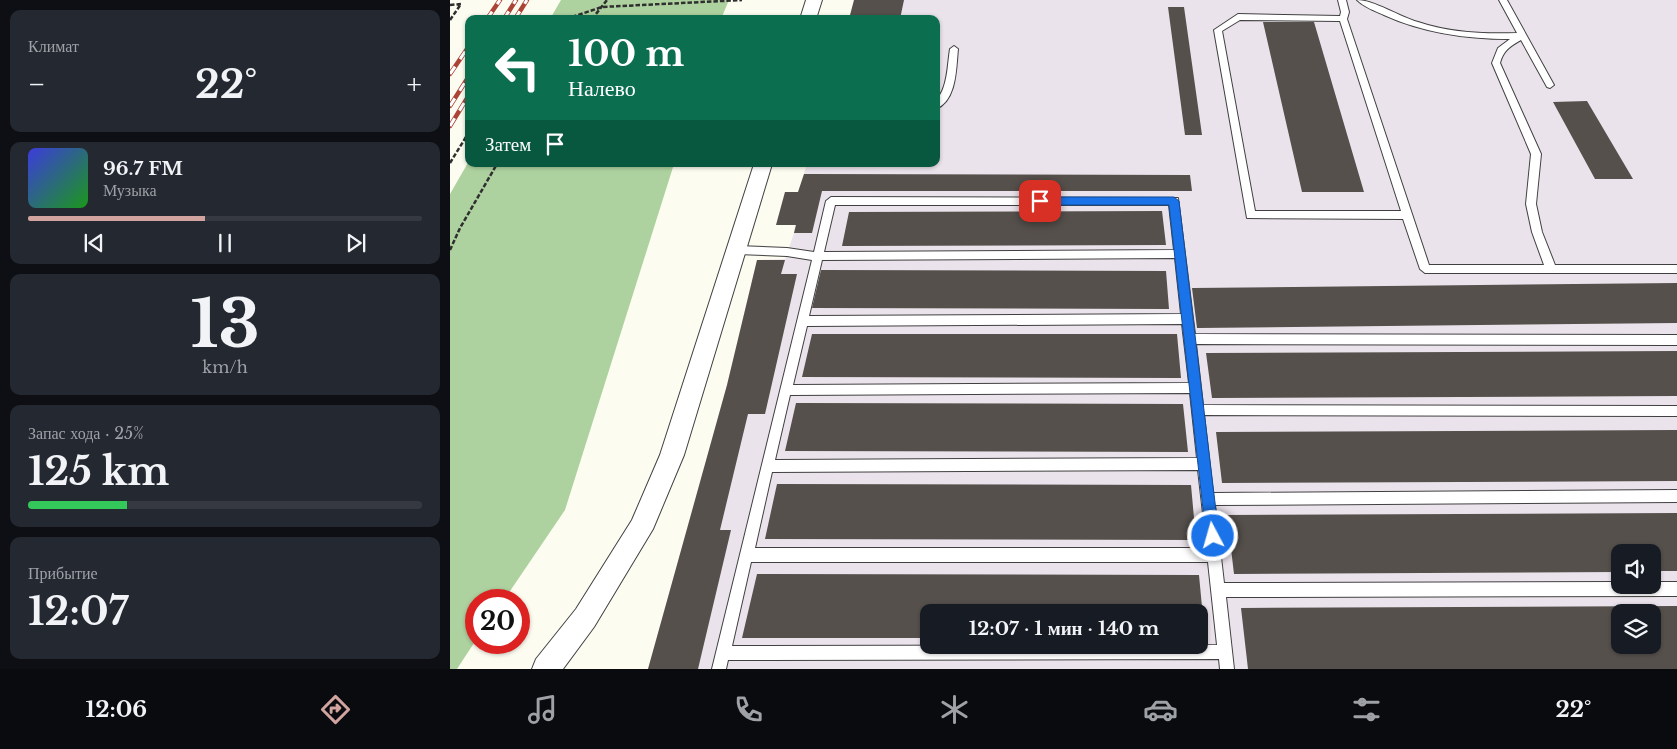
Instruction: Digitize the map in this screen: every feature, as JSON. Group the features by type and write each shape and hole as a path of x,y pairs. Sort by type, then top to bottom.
{"street":[{"path":"809,15 814,0"},
{"path":"546,669 585,618 641,529 672,455 762,167"}],"lane":[{"path":"1342,0 1345,12 1344,18 1425,269 1677,269"},
{"path":"1360,0 1395,18 1430,30 1459,35 1521,36"},
{"path":"1503,0 1521,36 1550,85"},
{"path":"1344,18 1238,17 1218,30 1251,215 1407,215"},
{"path":"1521,36 1505,45 1497,53 1496,63 1536,154 1536,166 1531,184 1531,204 1537,232 1552,269"},
{"path":"940,103 949,90 954,49"},
{"path":"719,669 816,256 831,201 1174,201 1227,669"},
{"path":"736,250 787,252 816,256 1180,254"},
{"path":"801,321 1188,319"},
{"path":"1190,339 1677,340"},
{"path":"785,390 1196,388"},
{"path":"1199,410 1677,411"},
{"path":"767,466 1205,464"},
{"path":"1209,499 1677,496"},
{"path":"746,555 1215,555"},
{"path":"1219,590 1677,588"},
{"path":"722,653 1226,652"}],"path":[{"path":"595,15 607,0"},
{"path":"578,15 602,7 742,0"},
{"path":"450,5 461,4 450,20"},
{"path":"450,164 465,139"},
{"path":"450,250 460,228 495,167"}],"shaded area":[{"path":"854,0 1677,0 1677,669 648,669 727,385 757,260 785,259 794,233 795,225 776,225 785,192 798,192 806,167 940,167 940,15 850,15"}],"green space":[{"path":"561,0 729,0 723,15 552,15"},
{"path":"466,167 673,167 565,510 511,589 465,589 465,654 467,654 457,669 450,669 450,194"}],"building":[{"path":"854,0 904,0 901,15 850,15"},
{"path":"1168,7 1184,7 1202,135 1185,135"},
{"path":"1263,22 1314,22 1364,192 1302,192"},
{"path":"1587,101 1633,179 1595,179 1553,102"},
{"path":"804,174 1190,175 1192,191 822,191 812,233 794,233 796,225 776,225 785,192 798,192"},
{"path":"1162,211 1166,245 842,246 849,212"},
{"path":"757,260 785,260 781,274 797,274 765,414 748,414 720,530 731,530 698,669 648,669 727,385"},
{"path":"821,270 1166,271 1169,309 812,308"},
{"path":"1677,283 1677,323 1197,328 1192,288"},
{"path":"812,334 1177,334 1181,378 802,377"},
{"path":"1677,351 1677,396 1212,398 1206,353"},
{"path":"796,403 1183,404 1188,452 785,451"},
{"path":"1677,430 1677,481 1222,483 1216,432"},
{"path":"777,484 1191,485 1196,540 765,539"},
{"path":"1677,513 1677,571 1661,571 1661,544 1611,544 1611,572 1234,574 1227,515"},
{"path":"757,574 1199,575 1202,604 920,604 920,638 742,638"},
{"path":"1611,606 1611,654 1661,654 1661,606 1677,606 1677,669 1248,669 1241,608"}],"railway":[{"path":"490,15 500,0"},
{"path":"507,15 516,0"},
{"path":"518,15 527,0"},
{"path":"450,74 465,52"},
{"path":"450,106 465,82"},
{"path":"450,126 465,102"}],"route":[{"path":"1040,201 1174,201 1213,536"}]}
